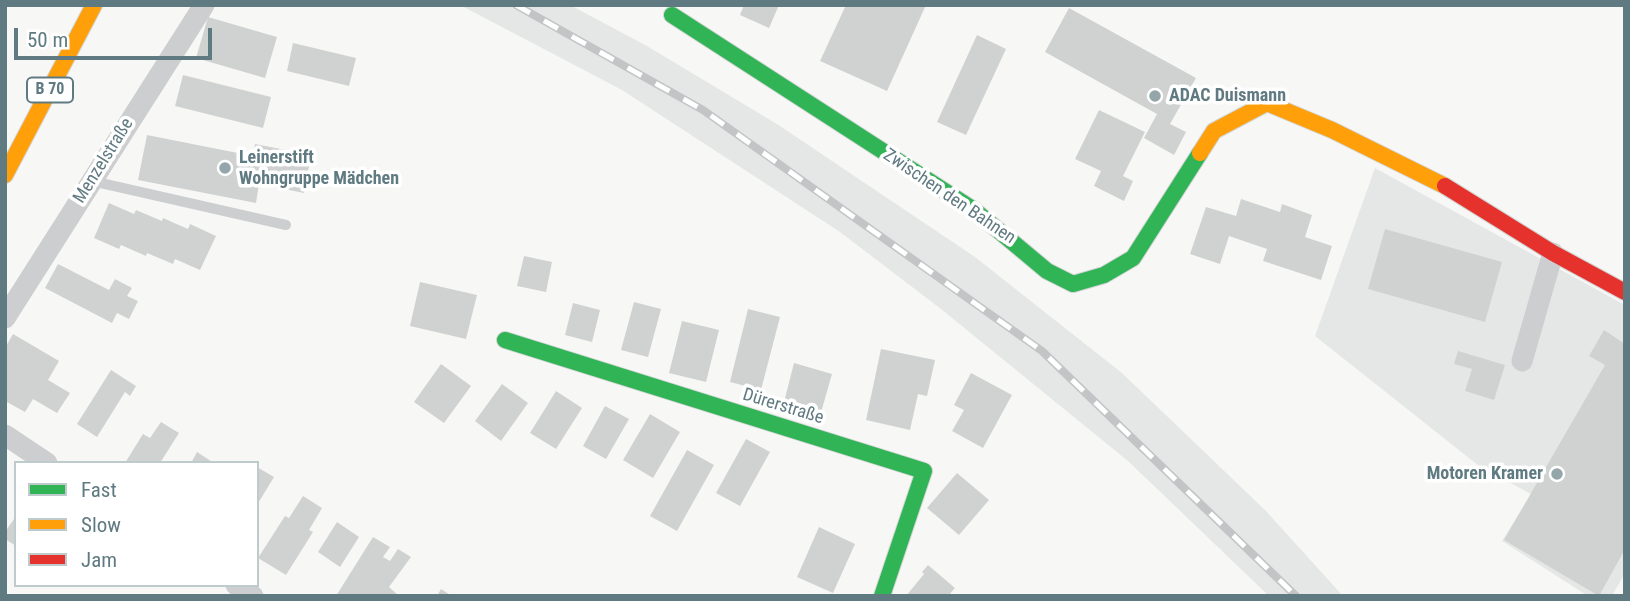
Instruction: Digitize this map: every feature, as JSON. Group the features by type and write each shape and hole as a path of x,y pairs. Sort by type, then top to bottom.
{"street":[{"name":"B 70","path":"5,175 94,5"},
{"name":"Menzelstraße","path":"5,318 204,5"},
{"name":"Zwischen den Bahnen","path":"667,10 974,211 1047,271 1073,284 1104,275 1133,258 1213,131 1267,103 1332,130 1462,195 1553,253 1625,292"},
{"path":"1522,361 1553,253"},
{"name":"Dürerstraße","path":"505,340 924,471 882,596"},
{"path":"5,435 44,461"}],"lane":[{"path":"92,181 286,225"}],"shaded area":[{"path":"460,5 570,5 647,46 777,124 975,257 1122,373 1266,511 1343,596 1269,596 1128,461 941,309 840,232 622,90"},
{"path":"1375,168 1625,305 1625,573 1612,596 1588,596 1502,541 1531,494 1479,466 1315,336"}],"building":[{"path":"744,5 779,5 769,28 740,15"},
{"path":"846,5 926,5 887,91 820,61"},
{"name":"ADAC Duismann","path":"1069,8 1196,78 1170,124 1186,132 1174,155 1144,138 1157,114 1045,52"},
{"path":"208,17 277,37 265,78 196,58"},
{"path":"977,35 1006,49 966,135 937,122"},
{"path":"293,43 356,58 349,86 287,71"},
{"path":"183,75 271,97 263,128 175,106"},
{"path":"1099,110 1145,132 1123,176 1133,181 1124,201 1094,186 1101,171 1075,159"},
{"name":"Leinerstift Wohngruppe Mädchen","path":"147,135 253,156 255,144 311,155 304,193 259,184 256,203 138,180"},
{"path":"1241,199 1280,212 1282,204 1312,215 1305,237 1332,246 1321,280 1263,261 1267,249 1229,236 1220,264 1190,254 1206,207 1236,216"},
{"path":"109,203 134,214 136,210 162,221 163,218 188,229 190,224 216,236 200,270 175,259 173,264 147,253 146,256 121,245 119,249 94,238"},
{"path":"1385,229 1502,262 1485,322 1368,289"},
{"path":"524,256 552,262 546,292 517,286"},
{"path":"58,264 109,290 115,279 132,288 127,296 138,301 129,319 117,313 112,323 45,288"},
{"path":"420,282 477,295 466,339 410,326"},
{"path":"634,302 661,309 648,357 621,350"},
{"path":"573,303 600,310 592,342 565,335"},
{"path":"748,309 780,317 761,390 730,382"},
{"path":"682,321 719,330 706,382 669,373"},
{"path":"1604,330 1625,344 1625,549 1599,596 1504,540 1605,365 1589,356"},
{"path":"13,334 59,361 48,380 70,393 57,413 33,399 25,412 5,401 5,348"},
{"path":"881,349 935,360 927,396 918,394 910,430 866,420"},
{"path":"1458,351 1505,365 1494,400 1465,391 1472,369 1454,364"},
{"path":"794,363 832,374 820,416 783,406"},
{"path":"441,364 471,386 444,423 414,402"},
{"path":"111,370 136,386 130,396 125,392 97,437 77,424"},
{"path":"971,373 1012,395 983,448 952,431 964,410 954,405"},
{"path":"502,384 528,403 501,441 475,421"},
{"path":"556,391 582,408 556,449 530,433"},
{"path":"605,406 629,419 606,459 583,446"},
{"path":"650,414 680,432 653,478 623,460"},
{"path":"161,422 179,433 161,461 126,461 143,434 150,438"},
{"path":"746,439 770,452 740,506 716,493"},
{"path":"687,450 714,465 677,531 650,516"},
{"path":"197,452 211,461 192,461"},
{"path":"259,468 274,477 259,502"},
{"path":"957,473 989,500 959,535 927,508"},
{"path":"303,496 322,508 309,530 313,532 286,575 259,556 285,516 289,518"},
{"path":"14,519 14,545 5,539 5,532"},
{"path":"337,522 359,537 340,567 318,552"},
{"path":"819,527 855,544 833,593 797,577"},
{"path":"373,537 390,547 383,557 390,561 398,549 411,557 389,587 399,596 336,596"},
{"path":"928,565 955,588 948,596 906,596 924,574 922,572"},
{"path":"441,589 452,596 437,596"}],"railway":[{"path":"516,5 703,110 1042,351 1296,596"}],"traffic: fast":[{"path":"672,15 974,210 1047,271 1073,284 1104,275 1133,258 1200,153"},
{"path":"505,340 924,471 882,596"}],"traffic: slow":[{"path":"5,175 94,5"},
{"path":"1200,153 1214,131 1267,103 1332,130 1445,186"}],"traffic: jam":[{"path":"1445,186 1553,253 1625,292"}],"place":[{"name":"ADAC Duismann","path":"1155,96"},
{"name":"Leinerstift Wohngruppe Mädchen","path":"225,168"},
{"name":"Motoren Kramer","path":"1557,474"}]}
